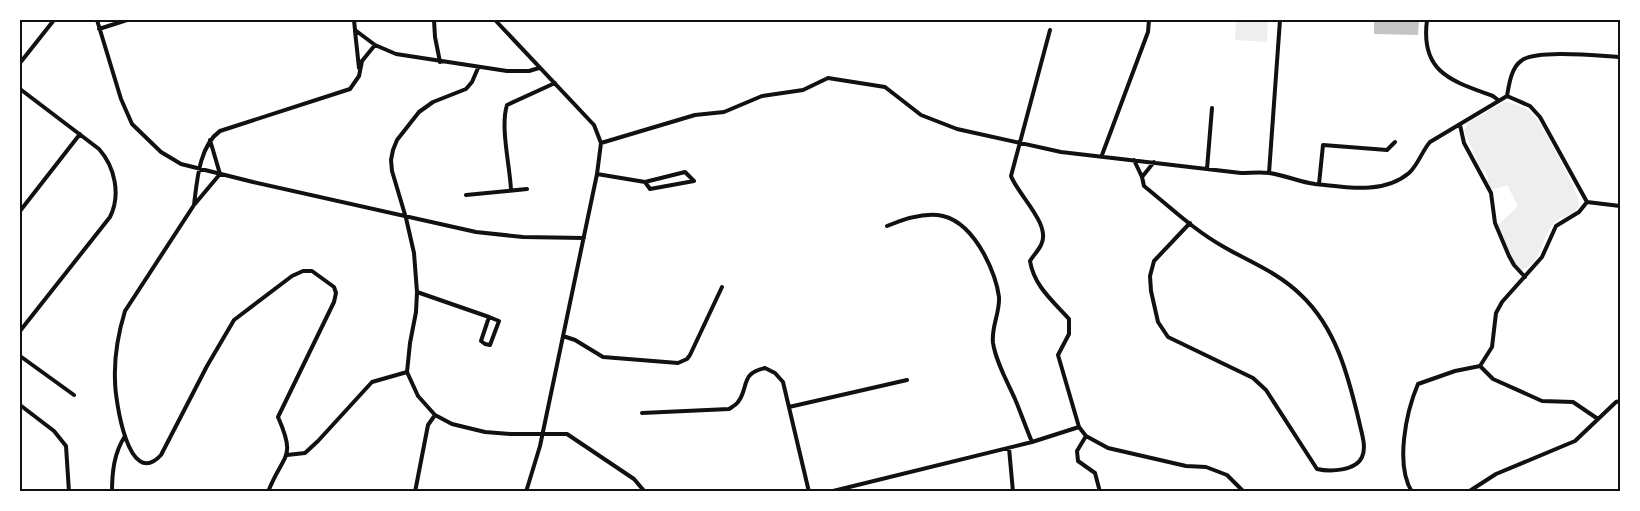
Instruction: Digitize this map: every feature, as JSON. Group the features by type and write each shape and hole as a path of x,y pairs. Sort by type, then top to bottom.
{"street":[{"path":"20,63 54,20"},
{"path":"97,20 120,99 132,124 161,152 181,164 406,218 497,235 584,238"},
{"path":"99,29 127,20"},
{"path":"354,20 359,69"},
{"path":"434,20 440,62"},
{"path":"495,20 594,125 601,142 597,174 574,290 542,434 526,492"},
{"path":"1102,155 1148,32 1149,20"},
{"path":"1269,173 1280,20"},
{"path":"1427,20 1425,33 1427,43 1433,62 1443,75 1498,100"},
{"path":"355,30 375,45 396,54 507,71 529,71 540,68"},
{"path":"1050,30 1011,176 1016,188 1033,209 1043,231 1043,244 1030,261 1032,273 1037,284 1069,319 1069,334 1058,355 1079,427 1086,436 1108,448 1217,471 1227,475 1244,492"},
{"path":"194,205 198,169 210,140 220,131 350,89 355,84 362,61 375,45"},
{"path":"1507,96 1514,72 1521,61 1526,58 1562,54 1620,57"},
{"path":"478,68 466,89 434,102 419,112 397,140 391,160 414,254 417,292 407,372 418,396 435,415 452,424 485,432 567,434 634,479 645,492"},
{"path":"601,142 695,115 724,112 762,96 803,90 828,78 885,87 921,115 944,125 1019,144 1062,152 1241,173 1269,173 1342,188 1373,188 1395,181 1411,172 1430,142 1507,96 1530,106 1540,117 1587,202"},
{"path":"511,190 504,127 507,105 555,83"},
{"path":"20,89 80,134 105,156 115,179 116,188 113,210 20,331"},
{"path":"1208,169 1212,108"},
{"path":"1460,125 1464,143 1491,193 1495,223 1509,256 1525,277"},
{"path":"20,211 80,134"},
{"path":"210,140 220,174"},
{"path":"1319,184 1323,145 1387,150 1395,142"},
{"path":"1134,160 1144,186 1222,246 1285,280 1318,314 1333,337 1343,361 1354,400 1364,445 1362,457 1353,466 1327,472 1317,469 1278,408 1253,378 1168,337 1158,322 1152,302 1150,276 1154,261 1190,223"},
{"path":"1142,177 1154,162"},
{"path":"597,174 645,182 685,172 694,181 650,189 645,182"},
{"path":"220,174 194,205 133,297 122,321 116,353 116,398 131,453 137,461 146,464 155,461 161,455 207,366 234,320 292,276 303,271 312,271 334,287 336,293 278,417 289,446 287,455 268,492"},
{"path":"466,195 527,189"},
{"path":"1587,202 1620,206"},
{"path":"1413,492 1406,482 1404,470 1405,440 1412,399 1418,384 1455,371 1480,366 1492,347 1496,313 1502,302 1542,257 1556,226 1579,212 1587,202"},
{"path":"887,226 922,215 945,216 961,224 980,246 992,271 998,293 999,309 993,333 995,352 1032,442"},
{"path":"563,336 575,340 603,357 684,362 690,355 722,287"},
{"path":"417,292 489,317 499,321 490,345 482,341 489,317"},
{"path":"20,356 74,395"},
{"path":"1480,366 1493,379 1542,401 1573,402 1598,419"},
{"path":"642,413 729,409 738,402 751,374 765,368 775,373 783,382 809,492"},
{"path":"287,455 305,453 372,382 407,372"},
{"path":"789,407 907,380"},
{"path":"1468,492 1496,474 1575,441 1616,402 1620,401"},
{"path":"20,405 54,431 66,446 69,492"},
{"path":"415,492 428,425 435,415"},
{"path":"829,492 1009,448 1079,427"},
{"path":"112,492 118,447 125,435"},
{"path":"1086,436 1077,451 1078,461 1095,473 1100,492"},
{"path":"1009,448 1013,492"}],"shaded area":[{"path":"1236,20 1268,20 1267,42 1235,40"},
{"path":"1504,102 1516,104 1530,112 1537,121 1552,144 1579,204 1574,212 1552,225 1539,254 1529,266 1521,270 1515,265 1498,225 1518,206 1507,185 1491,190 1485,170 1481,169 1464,131 1467,124"}],"building":[{"path":"1374,20 1419,20 1418,35 1374,34"}]}
